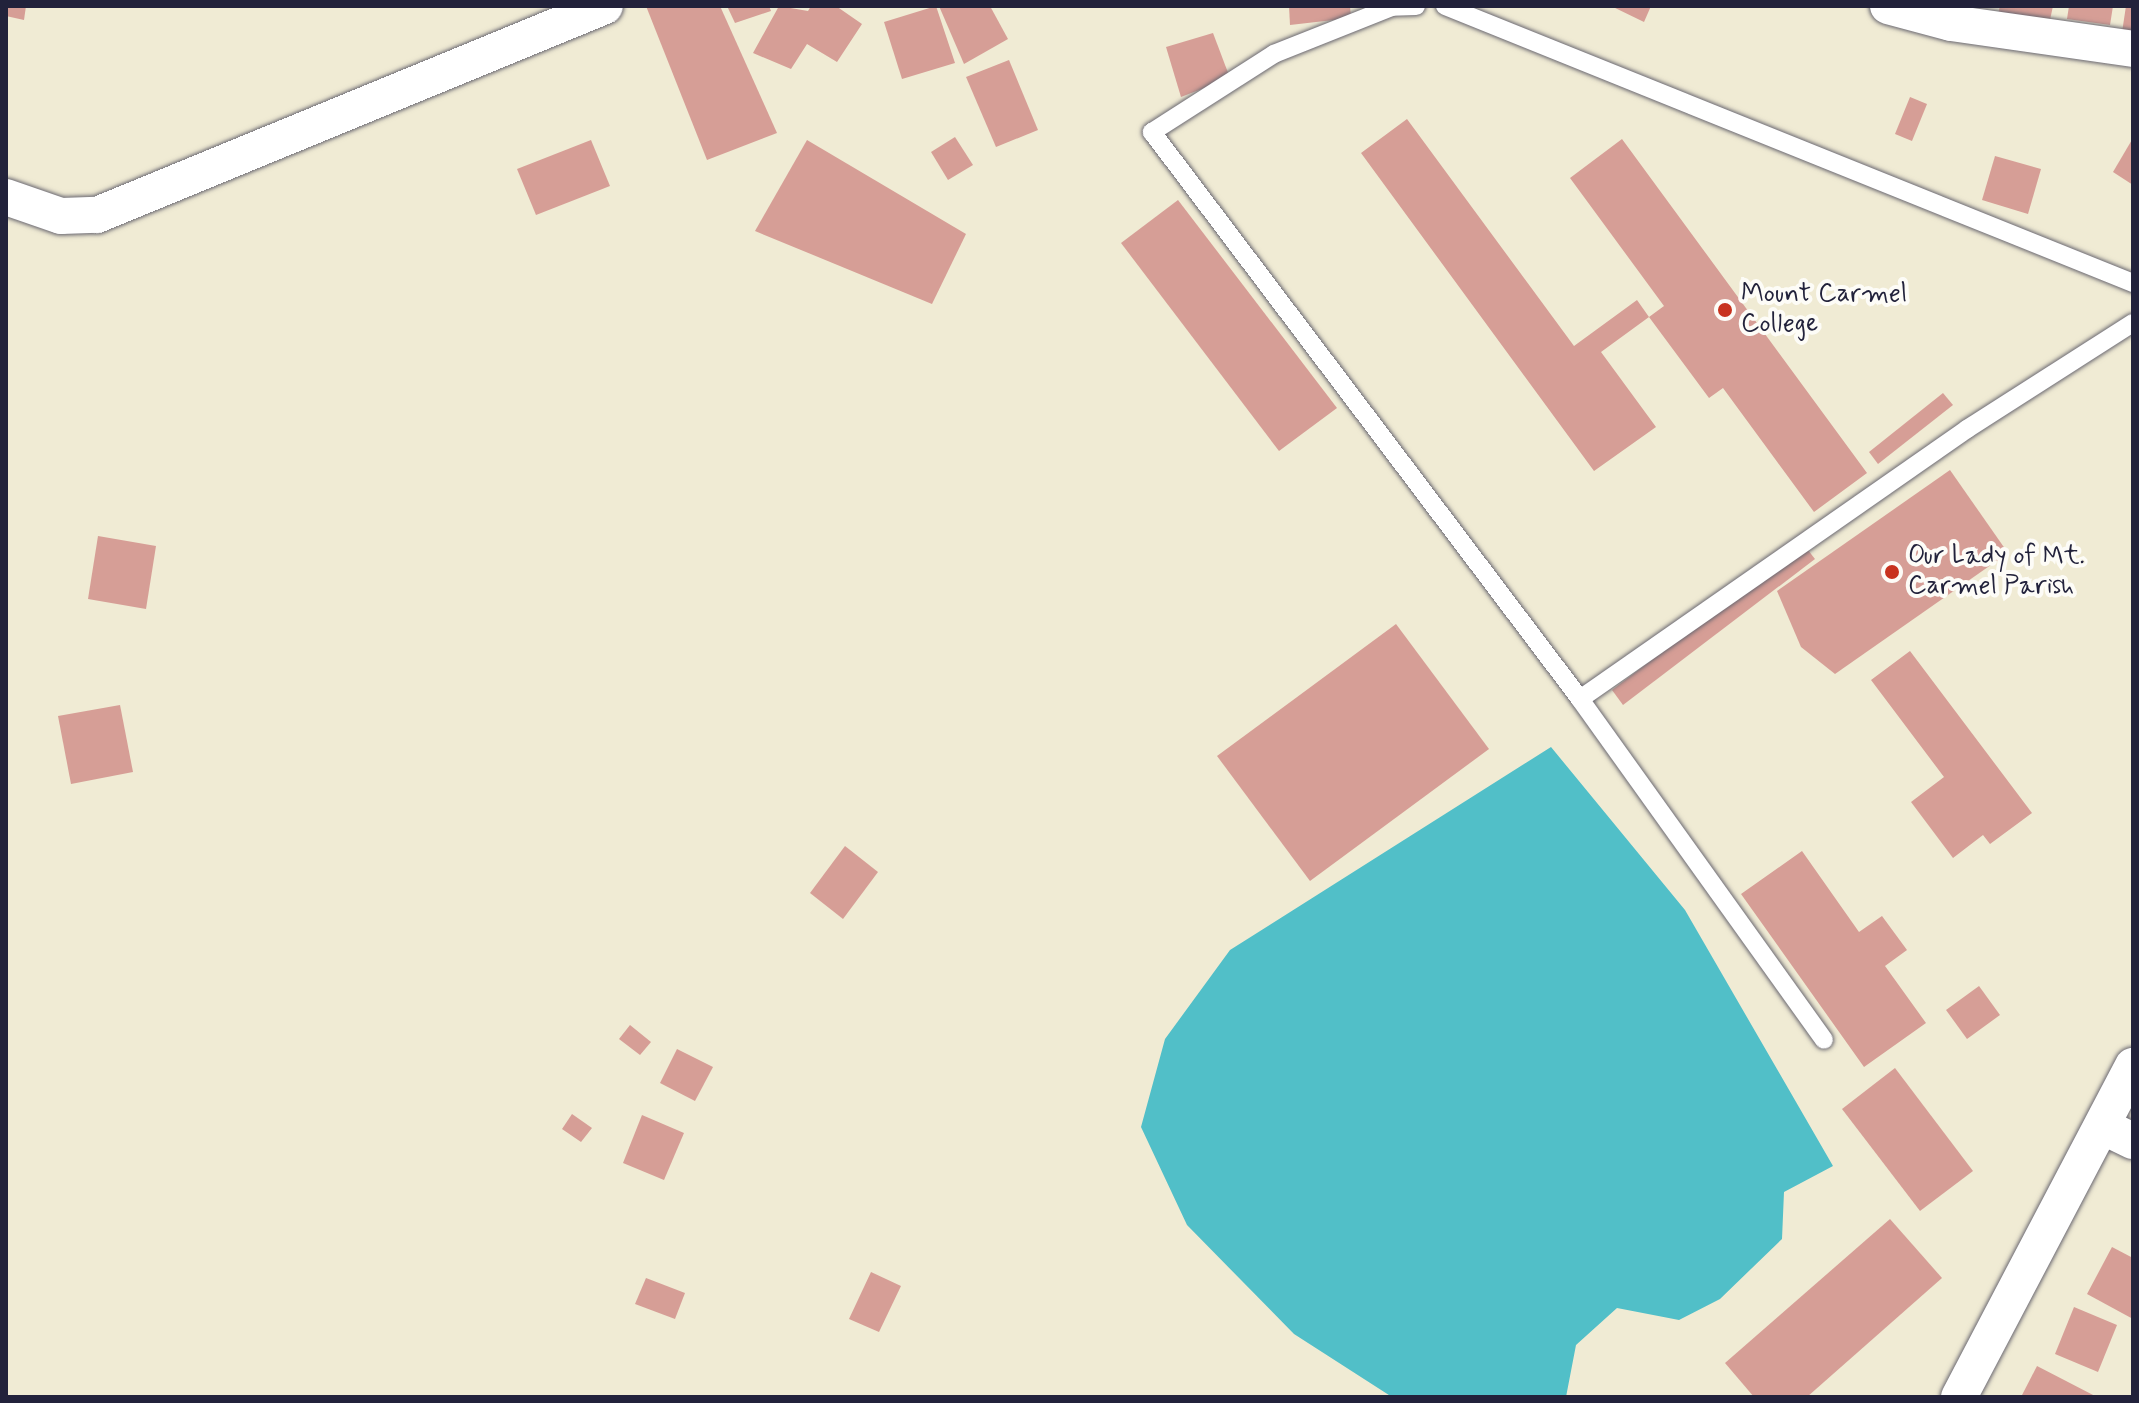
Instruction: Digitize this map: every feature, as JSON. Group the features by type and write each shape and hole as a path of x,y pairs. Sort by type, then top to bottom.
{"street":[{"path":"6,197 61,216 97,215 605,6"},
{"path":"1888,6 1951,23 2133,49"},
{"path":"1959,1397 2119,1134 2133,1066"}],"lane":[{"path":"1416,6 1392,7 1274,54 1152,132 1580,699 1824,1040"},
{"path":"1445,6 2133,283"},
{"path":"1580,699 1967,429 2133,323"}],"water":[{"path":"1551,747 1685,910 1833,1166 1784,1192 1782,1239 1720,1299 1679,1320 1617,1308 1576,1345 1566,1397 1392,1397 1294,1334 1187,1225 1141,1127 1165,1039 1230,950"}],"building":[{"path":"6,6 26,6 24,20 6,16"},
{"path":"646,6 720,6 777,133 707,160"},
{"path":"727,6 769,6 771,11 735,23"},
{"path":"779,6 808,11 811,6 836,6 862,24 837,62 807,44 791,69 753,53"},
{"path":"936,6 955,63 902,79 884,22"},
{"path":"939,6 990,6 1008,39 964,64"},
{"path":"1289,6 1350,6 1351,18 1290,25"},
{"path":"1611,6 1651,6 1644,22"},
{"path":"2000,6 2053,6 2048,29 1997,18"},
{"path":"2069,6 2113,6 2110,25 2067,19"},
{"path":"2126,6 2133,6 2133,41 2121,39"},
{"path":"1213,33 1230,78 1181,97 1166,47"},
{"path":"1009,60 1038,130 996,147 966,77"},
{"path":"1910,97 1927,104 1912,141 1895,134"},
{"path":"1407,119 1574,346 1637,300 1649,317 1601,352 1656,427 1594,471 1361,153"},
{"path":"955,137 973,165 948,180 931,152"},
{"path":"2133,138 2133,185 2113,172"},
{"path":"1622,139 1867,473 1814,512 1723,388 1709,398 1649,317 1664,306 1570,178"},
{"path":"591,140 610,186 536,215 517,169"},
{"path":"807,140 966,234 932,304 755,231"},
{"path":"1995,156 2041,169 2028,214 1982,200"},
{"path":"1178,200 1337,408 1279,451 1121,243"},
{"path":"1943,393 1953,405 1878,464 1869,452"},
{"name":"Our Lady of Mt. Carmel Parish","path":"1950,470 2008,553 1835,674 1801,647 1777,591"},
{"path":"98,536 156,546 146,609 88,599"},
{"path":"1804,545 1815,559 1623,705 1612,690"},
{"path":"1396,624 1489,749 1310,881 1217,756"},
{"path":"1910,651 2032,813 1990,844 1983,835 1953,858 1911,802 1944,777 1871,680"},
{"path":"120,705 133,772 71,784 58,716"},
{"path":"845,846 878,872 843,919 810,893"},
{"path":"1802,851 1859,932 1882,916 1907,950 1885,966 1926,1023 1864,1067 1741,894"},
{"path":"1979,986 2000,1015 1967,1039 1946,1010"},
{"path":"630,1025 651,1042 640,1055 619,1039"},
{"path":"677,1049 713,1067 695,1101 660,1083"},
{"path":"1895,1068 1973,1171 1920,1211 1842,1109"},
{"path":"572,1114 592,1128 581,1142 562,1129"},
{"path":"642,1115 684,1133 664,1180 623,1163"},
{"path":"1890,1219 1942,1278 1807,1397 1754,1397 1725,1363"},
{"path":"2112,1247 2133,1258 2133,1319 2087,1294"},
{"path":"871,1272 901,1286 879,1332 849,1319"},
{"path":"646,1278 685,1293 675,1319 635,1304"},
{"path":"2074,1307 2117,1325 2098,1372 2055,1354"},
{"path":"2037,1366 2097,1397 2021,1397"}],"place":[{"name":"Mount Carmel College","path":"1725,310"},
{"name":"Our Lady of Mt. Carmel Parish","path":"1892,572"}]}
